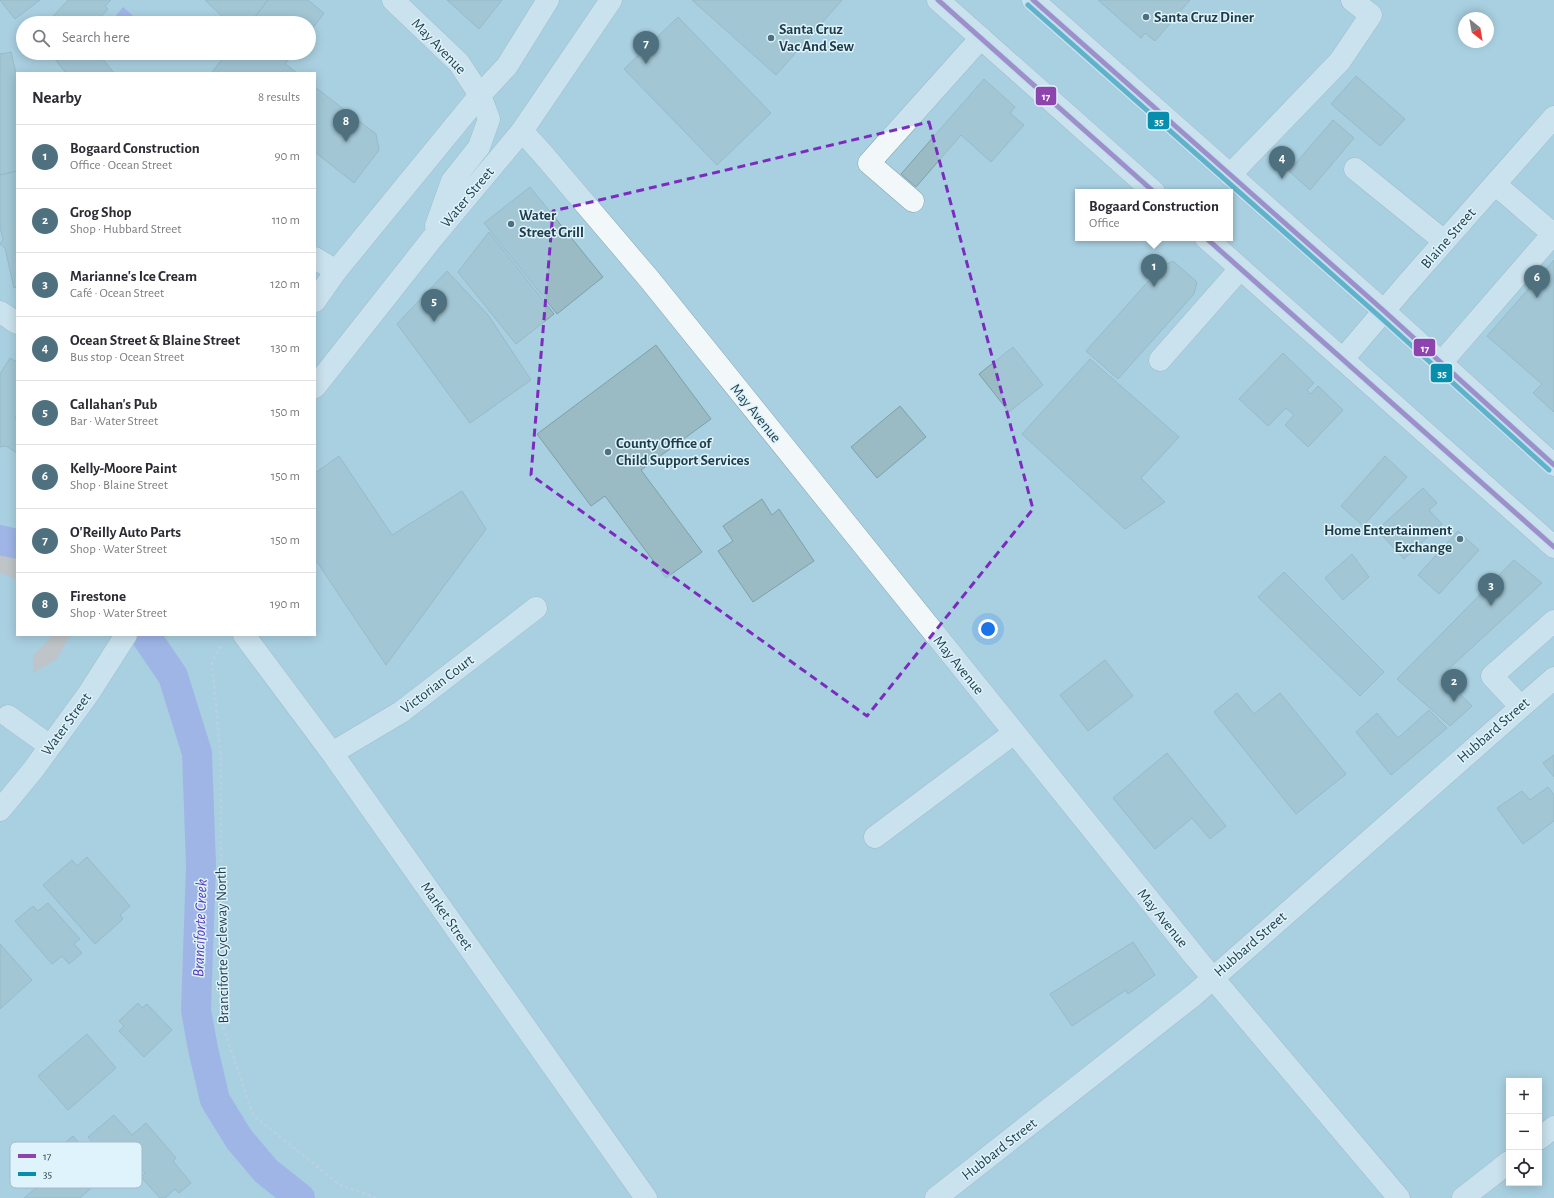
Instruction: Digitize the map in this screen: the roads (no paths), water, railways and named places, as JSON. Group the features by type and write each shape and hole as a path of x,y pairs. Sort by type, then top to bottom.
{"street":[{"name":"May Avenue","path":"393,0 459,63 480,95 489,119 479,147 452,181 431,240"},
{"path":"316,300 336,272 480,95 507,66 548,0"},
{"name":"Water Street","path":"316,386 431,240 522,131 611,0"},
{"path":"938,0 1151,189"},
{"path":"1033,0 1384,311 1554,465"},
{"path":"1230,175 1340,62 1371,15 1352,0"},
{"path":"913,201 869,163 981,38"},
{"name":"Blaine Street","path":"1343,359 1444,241 1554,117"},
{"name":"May Avenue","path":"522,131 542,152 650,280 1212,977 1399,1198"},
{"path":"1355,169 1444,241"},
{"path":"1441,363 1553,234 1495,184"},
{"path":"1209,241 1554,547"},
{"path":"316,259 336,272"},
{"path":"1160,360 1240,269"},
{"path":"0,312 16,322"},
{"name":"Victorian Court","path":"332,753 401,712 536,608"},
{"path":"1520,706 1492,676 1554,621"},
{"name":"Water Street","path":"0,810 89,693 125,636"},
{"name":"Market Street","path":"245,636 332,753 646,1198"},
{"name":"Hubbard Street","path":"936,1198 1194,994 1520,706 1554,678"},
{"path":"8,716 50,746"},
{"path":"876,837 1014,733"},
{"path":"1542,1137 1554,1127"},
{"path":"1463,1198 1506,1164"}],"water":[{"path":"123,7 133,16 116,16"}],"waterway":[{"name":"Branciforte Creek","path":"0,540 16,544"},
{"name":"Branciforte Creek","path":"146,636 173,676 197,753 201,865 196,1010 203,1049 215,1100 239,1139 266,1171 300,1198"}],"place":[{"name":"Santa Cruz Diner","path":"1146,17"},
{"name":"Santa Cruz Vac And Sew","path":"771,38"},
{"name":"O'Reilly Auto Parts","path":"646,64"},
{"name":"Firestone","path":"346,142"},
{"name":"Ocean Street & Blaine Street","path":"1282,179"},
{"name":"Water Street Grill","path":"511,224"},
{"name":"Bogaard Construction","path":"1154,287"},
{"name":"Kelly-Moore Paint","path":"1537,298"},
{"name":"Callahan's Pub","path":"434,322"},
{"name":"County Office of Child Support Services","path":"608,452"},
{"name":"Home Entertainment Exchange","path":"1460,539"},
{"name":"Marianne's Ice Cream","path":"1491,606"},
{"name":"Grog Shop","path":"1454,702"}]}
